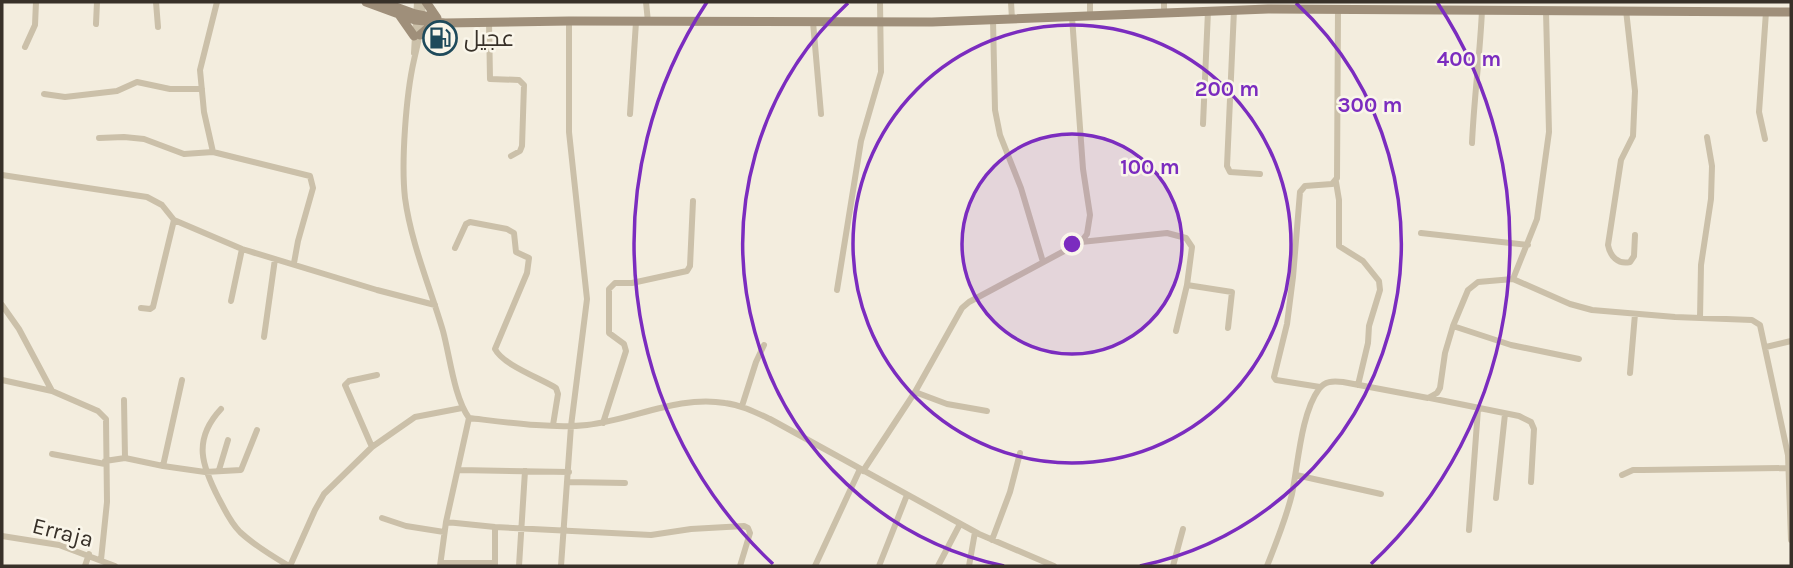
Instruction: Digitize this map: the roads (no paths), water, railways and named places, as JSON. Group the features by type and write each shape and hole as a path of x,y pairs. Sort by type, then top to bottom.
{"main road":[{"path":"366,2 435,21 882,22 1072,17 1269,6 1437,6 1482,10 1546,10 1596,6 1626,10 1678,6 1769,8 1791,12"},
{"path":"382,2 398,11 417,36 435,21"},
{"path":"398,11 407,2"},
{"path":"424,2 435,21"}],"street":[{"path":"24,47 34,25 36,2"},
{"path":"96,24 97,2"},
{"path":"156,2 158,27"},
{"path":"213,152 204,112 201,70 217,2"},
{"path":"416,2 419,18"},
{"path":"424,2 419,18 406,140 405,196 462,408 469,418 444,532 440,564 495,564 495,527"},
{"path":"646,2 648,22"},
{"path":"836,290 862,141 881,72 880,2"},
{"path":"1010,2 1012,19"},
{"path":"1090,2 1090,16"},
{"path":"1164,2 1164,13"},
{"path":"1344,6 1336,182 1339,200 1339,246 1363,261 1379,281 1380,290 1369,326 1368,343 1358,385"},
{"path":"1765,139 1759,112 1769,8"},
{"path":"1234,10 1227,166 1230,172 1260,174"},
{"path":"1472,143 1482,10"},
{"path":"1513,279 1537,219 1549,132 1546,10"},
{"path":"1626,10 1635,110 1633,136 1620,165 1608,244 1617,261 1630,262 1634,256 1636,235"},
{"path":"1203,124 1208,11"},
{"path":"1072,17 1083,169 1090,215 1087,234 1081,242"},
{"path":"993,20 995,110 1000,135 1021,188 1043,262"},
{"path":"489,21 490,79 519,80 524,85 522,146 520,151 511,156"},
{"path":"561,566 571,426 587,299 569,143 569,21"},
{"path":"630,114 636,22"},
{"path":"813,22 821,114"},
{"path":"44,94 65,97 117,91 137,82 170,89 202,89"},
{"path":"99,138 124,136 144,139 184,154 213,152 310,176 313,188 294,263"},
{"path":"1700,318 1701,265 1711,199 1712,166 1707,137"},
{"path":"2,176 147,197 162,205 174,220 242,249 435,305"},
{"path":"1320,387 1276,380 1274,377 1292,290 1300,192 1305,186 1336,182"},
{"path":"603,423 626,351 624,344 609,333 609,289 615,283 632,283 687,271 690,266 694,201"},
{"path":"141,308 153,307 174,220"},
{"path":"455,248 466,224 470,222 507,229 514,233 516,252 528,258 530,262 495,349 498,355 507,361 556,388 558,394 553,425"},
{"path":"815,566 862,470 915,392 962,309 1081,242 1167,233 1186,238 1192,247 1176,331"},
{"path":"1421,233 1528,245"},
{"path":"231,301 242,249"},
{"path":"264,337 275,259"},
{"path":"1428,398 1440,388 1453,326 1471,286 1478,282 1513,279 1582,308 1757,322 1763,330 1790,455 1791,540"},
{"path":"1186,285 1232,292 1228,328"},
{"path":"2,304 52,391"},
{"path":"1630,373 1635,314"},
{"path":"1453,326 1511,345 1579,359"},
{"path":"1766,347 1791,341"},
{"path":"742,406 764,345"},
{"path":"372,447 345,385 349,381 377,375"},
{"path":"2,380 52,391 103,414 106,422 107,502 101,560"},
{"path":"163,466 182,380"},
{"path":"1267,566 1286,515 1301,440 1314,397 1320,387 1331,381 1527,419 1533,424 1531,482"},
{"path":"915,392 947,404 987,411"},
{"path":"124,400 125,458"},
{"path":"469,418 571,426 603,423 692,402 710,401 742,406 975,532 1054,566"},
{"path":"221,409 207,426 201,454 205,471 233,525 252,542 289,566 324,494 372,447 415,417 462,408"},
{"path":"1469,530 1478,409"},
{"path":"1496,498 1505,414"},
{"path":"52,454 105,463 125,458 205,471 236,471 244,467 257,430"},
{"path":"219,470 228,440"},
{"path":"992,540 1010,492 1020,453"},
{"path":"1622,475 1633,470 1789,468"},
{"path":"459,470 569,472"},
{"path":"519,566 525,471"},
{"path":"1296,475 1381,494"},
{"path":"568,482 625,482"},
{"path":"879,566 907,495"},
{"path":"382,518 406,526 444,532"},
{"path":"446,522 651,536 691,529 744,526 748,527 750,533 740,566"},
{"path":"938,566 960,524"},
{"path":"1173,566 1182,529"},
{"path":"969,566 975,532"},
{"name":"Erraja","path":"2,536 59,545 89,554 115,566"},
{"path":"85,566 89,554"}],"place":[{"name":"عجيل","path":"440,38"}]}
